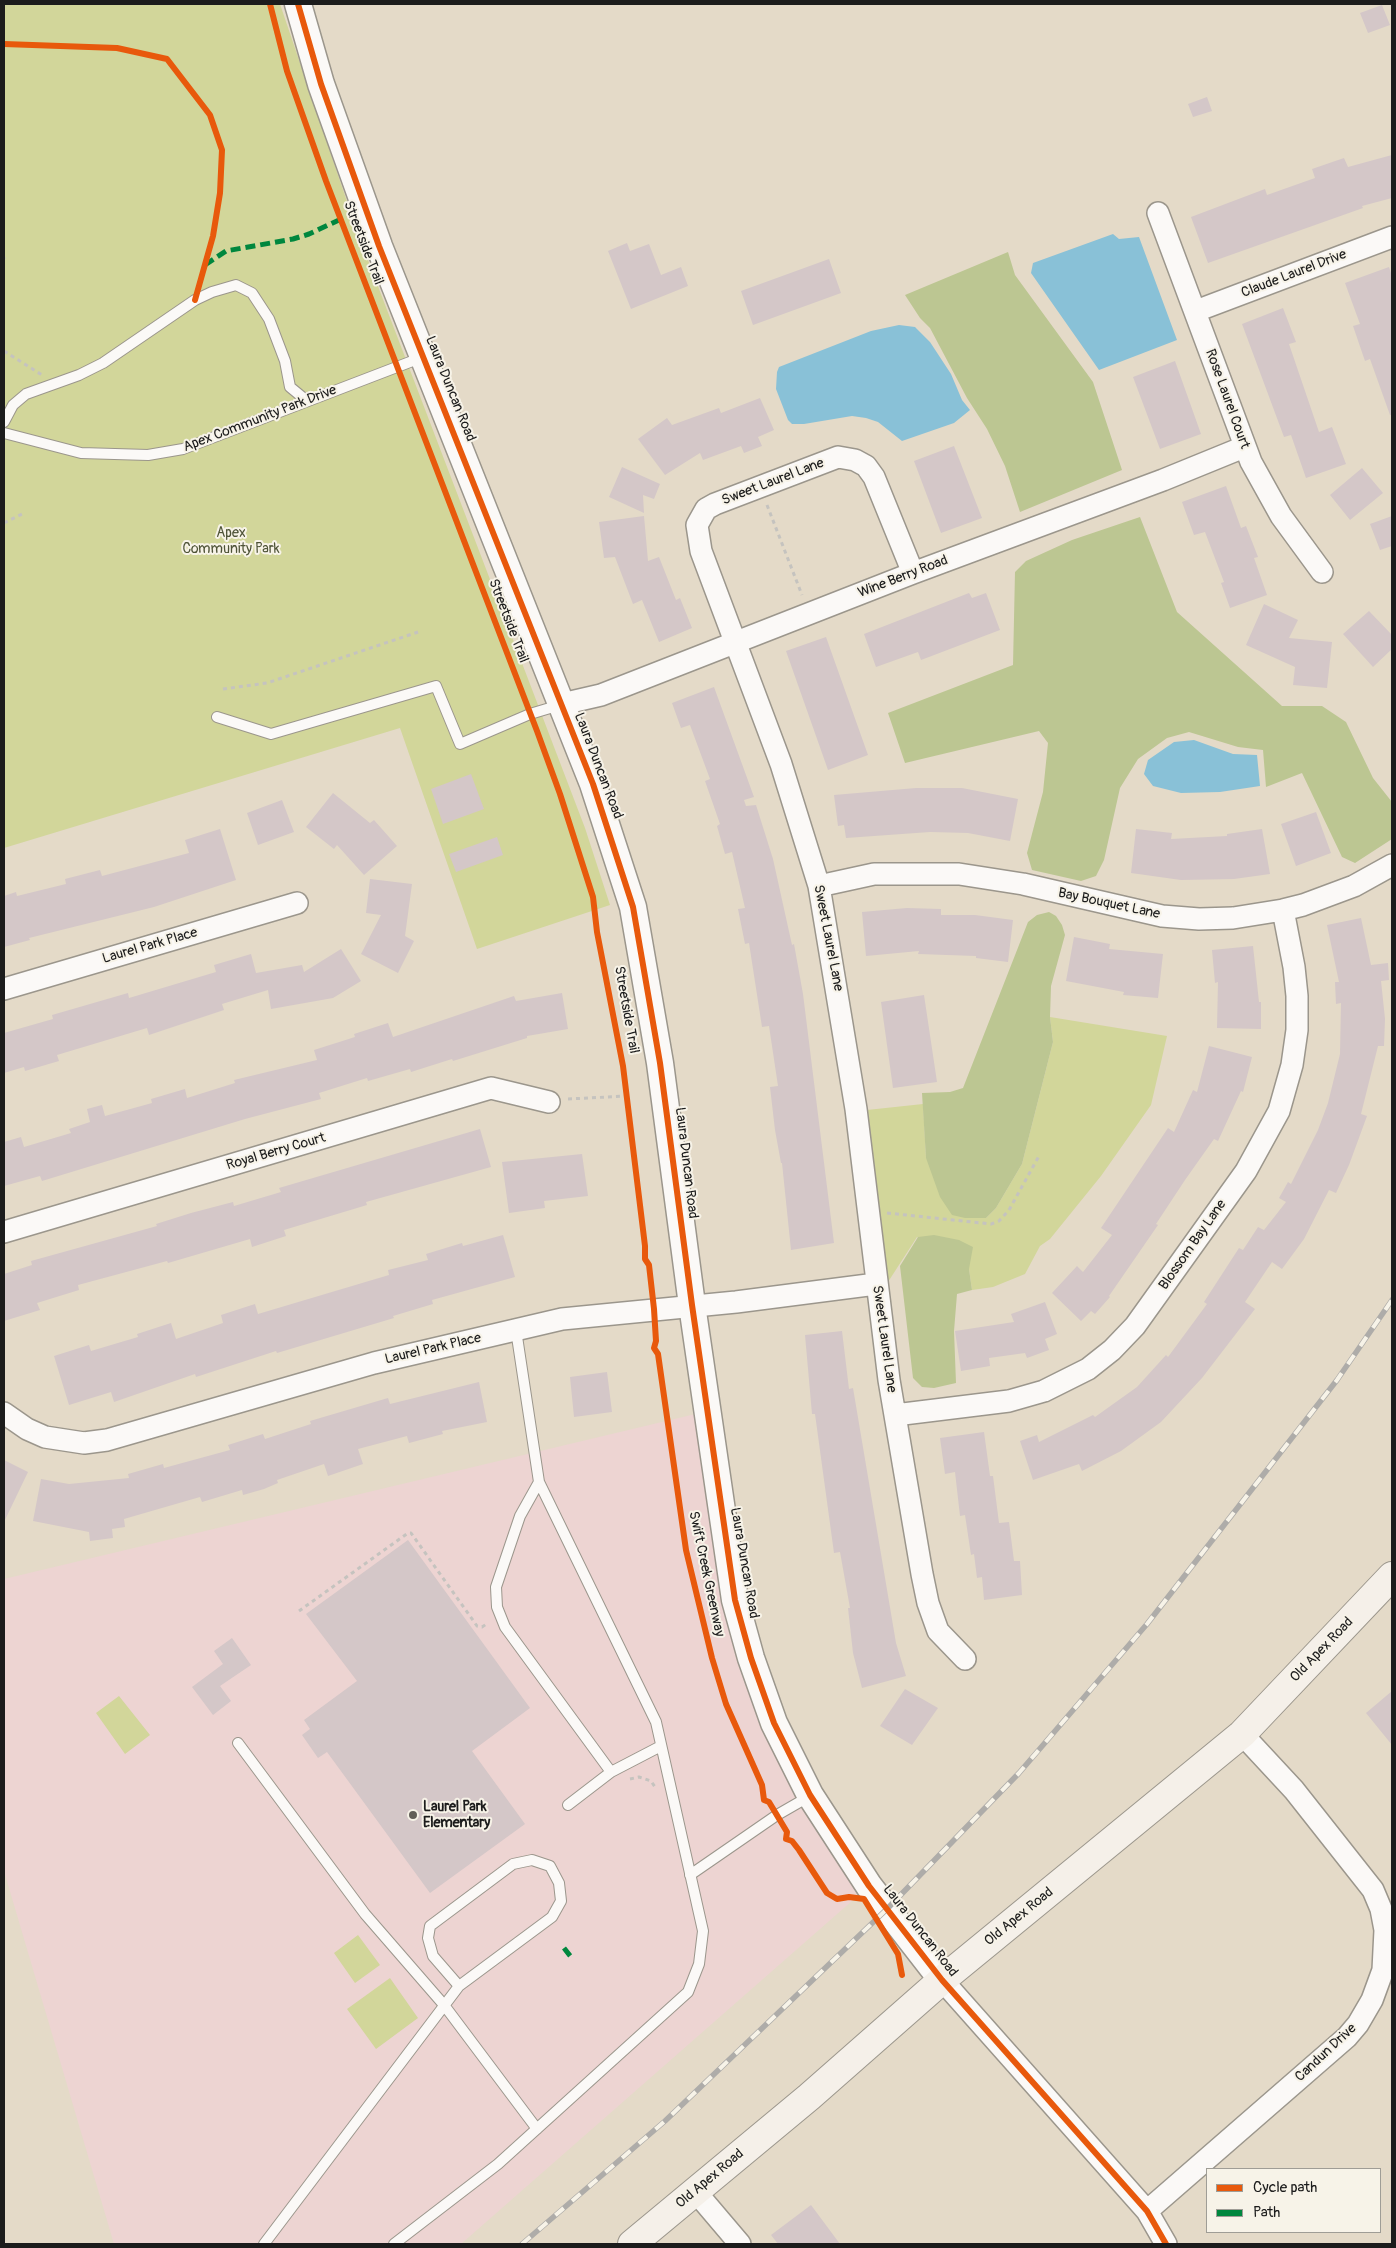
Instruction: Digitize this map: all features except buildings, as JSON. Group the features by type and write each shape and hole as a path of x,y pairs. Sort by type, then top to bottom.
{"main road":[{"name":"Old Apex Road","path":"632,2244 809,2097 942,1980 1242,1734 1392,1576"}],"street":[{"name":"Laura Duncan Road","path":"298,4 306,36 330,109 379,246 562,704 610,833 633,907 660,1063 692,1305 735,1600 751,1658 774,1723 810,1795 869,1886 942,1980 1147,2210 1166,2244"},
{"name":"Rose Laurel Court","path":"1158,213 1196,311 1244,447 1268,496 1322,572"},
{"name":"Claude Laurel Drive","path":"1196,311 1392,237"},
{"name":"Wine Berry Road","path":"562,704 601,695 736,641 1163,480 1244,447"},
{"name":"Sweet Laurel Lane","path":"913,573 874,477 866,466 855,460 838,457 715,504 701,516 697,525 698,538 781,764 819,886 856,1110 876,1284 895,1415 928,1603 938,1631 964,1659"},
{"name":"Bay Bouquet Lane","path":"819,886 874,874 959,874 1023,884 1162,916 1199,919 1233,918 1283,910 1341,892 1392,865"},
{"name":"Laurel Park Place","path":"4,989 297,903"},
{"name":"Blossom Bay Lane","path":"895,1415 1009,1401 1051,1388 1088,1369 1100,1360 1139,1320 1246,1170 1279,1111 1292,1065 1297,1030 1298,996 1283,910"},
{"name":"Royal Berry Court","path":"4,1232 491,1088 549,1102"},
{"name":"Laurel Park Place","path":"4,1413 27,1430 45,1437 84,1443 107,1440 374,1362 562,1319 876,1284"},
{"name":"Candun Drive","path":"1147,2210 1347,2037 1358,2024 1372,2000 1383,1970 1385,1930 1382,1909 1373,1890 1294,1790 1242,1734"},
{"path":"695,2191 740,2244"}],"lane":[{"path":"4,422 13,405 26,394 78,375 103,363 194,300 236,285 252,293 269,319 285,360 290,386 307,401"},
{"name":"Apex Community Park Drive","path":"4,433 81,453 148,455 183,449 424,357"},
{"path":"217,717 272,734 436,686 460,744 530,714 562,704"},
{"path":"394,2244 498,2164 688,1992 699,1964 703,1931 656,1722 539,1482 516,1330"},
{"path":"539,1482 520,1516 496,1587 497,1607 505,1627 611,1772"},
{"path":"238,1743 365,1914 444,2005 536,2129"},
{"path":"568,1805 611,1772 661,1746"},
{"path":"690,1875 776,1815 810,1795"},
{"path":"264,2244 458,1986 552,1916 561,1901 559,1883 550,1866 532,1860 514,1864 430,1926 428,1938 433,1956 458,1986"}],"path":[{"path":"4,351 38,371 52,384"},
{"path":"764,498 803,597"},
{"path":"4,523 24,512"},
{"path":"223,689 267,683 418,632"},
{"path":"549,1102 628,1099 626,1089"},
{"path":"886,1213 991,1224 999,1221 1009,1210 1039,1156"},
{"path":"299,1611 408,1533 411,1533 477,1626 488,1623 493,1630"},
{"path":"628,1780 640,1777 651,1781 656,1789"}],"shaded area":[{"name":"Laurel Park Elementary","path":"708,1411 751,1658 869,1886 461,2244 114,2244 4,1871 4,1579"}],"green space":[{"name":"Apex Community Park","path":"4,4 280,4 358,234 585,828 610,905 477,949 400,728 4,848"},
{"path":"1008,252 1015,275 1093,382 1122,470 1020,512 1005,466 987,429 967,398 930,328 920,318 905,295"},
{"path":"1140,517 1177,612 1282,706 1322,706 1346,722 1373,778 1392,802 1392,839 1355,863 1342,857 1302,773 1266,787 1263,750 1238,747 1189,732 1167,738 1138,759 1120,788 1104,860 1096,876 1081,881 1032,870 1027,853 1043,792 1048,743 1039,731 905,763 888,713 1013,665 1015,572 1026,561 1072,540"},
{"path":"1049,912 1056,916 1062,925 1065,935 1051,986 1050,1017 1053,1042 1022,1164 996,1208 986,1218 965,1218 952,1215 940,1197 926,1158 922,1093 950,1092 963,1088 1028,922 1037,915"},
{"path":"1050,1017 1167,1036 1151,1105 1101,1176 1050,1239 1040,1246 1025,1274 993,1287 972,1290 969,1269 917,1237 888,1282 867,1110 923,1104 926,1158 986,1218 996,1208 1022,1164 1053,1042"},
{"path":"934,1235 959,1240 973,1247 969,1269 972,1290 957,1294 954,1331 956,1383 934,1388 922,1387 913,1378 900,1266 918,1237"},
{"path":"119,1696 150,1735 125,1754 96,1713"},
{"path":"358,1935 380,1965 355,1983 334,1953"},
{"path":"390,1978 418,2018 376,2049 347,2009"}],"water":[{"path":"1113,234 1119,239 1139,237 1177,340 1099,370 1031,273 1033,263"},
{"path":"899,325 915,327 930,342 951,374 962,400 970,410 954,423 902,441 878,422 866,418 852,416 804,424 792,424 788,420 776,389 779,367 871,331"},
{"path":"1194,740 1233,754 1257,755 1260,786 1220,792 1181,793 1153,786 1144,774 1148,760 1174,742"}],"railway":[{"path":"522,2244 665,2121 888,1908 1019,1773 1147,1624 1337,1380 1392,1300"}],"marked path":[{"path":"205,265 226,251 293,239 309,234 341,219"},
{"path":"564,1948 571,1957"}],"cycle path":[{"name":"Streetside Trail","path":"270,4 287,71 326,181 537,731 560,794 593,897 597,932 623,1066 645,1259 649,1265 654,1309 656,1341 654,1348 658,1354 686,1550 712,1658 726,1704 762,1785 764,1800 769,1802 787,1832 786,1839 792,1841 799,1850 827,1893 837,1899 849,1897 864,1899 898,1954 902,1975"},
{"name":"Streetside Trail","path":"298,4 321,84 379,246 593,784 633,907 660,1063 692,1305 735,1600 751,1658 774,1723 810,1795 869,1886 942,1980 1147,2211 1166,2244"},
{"path":"4,44 117,48 167,59 210,115 222,150 220,193 213,236 195,300"}],"place":[{"name":"Laurel Park Elementary","path":"413,1815"}]}
